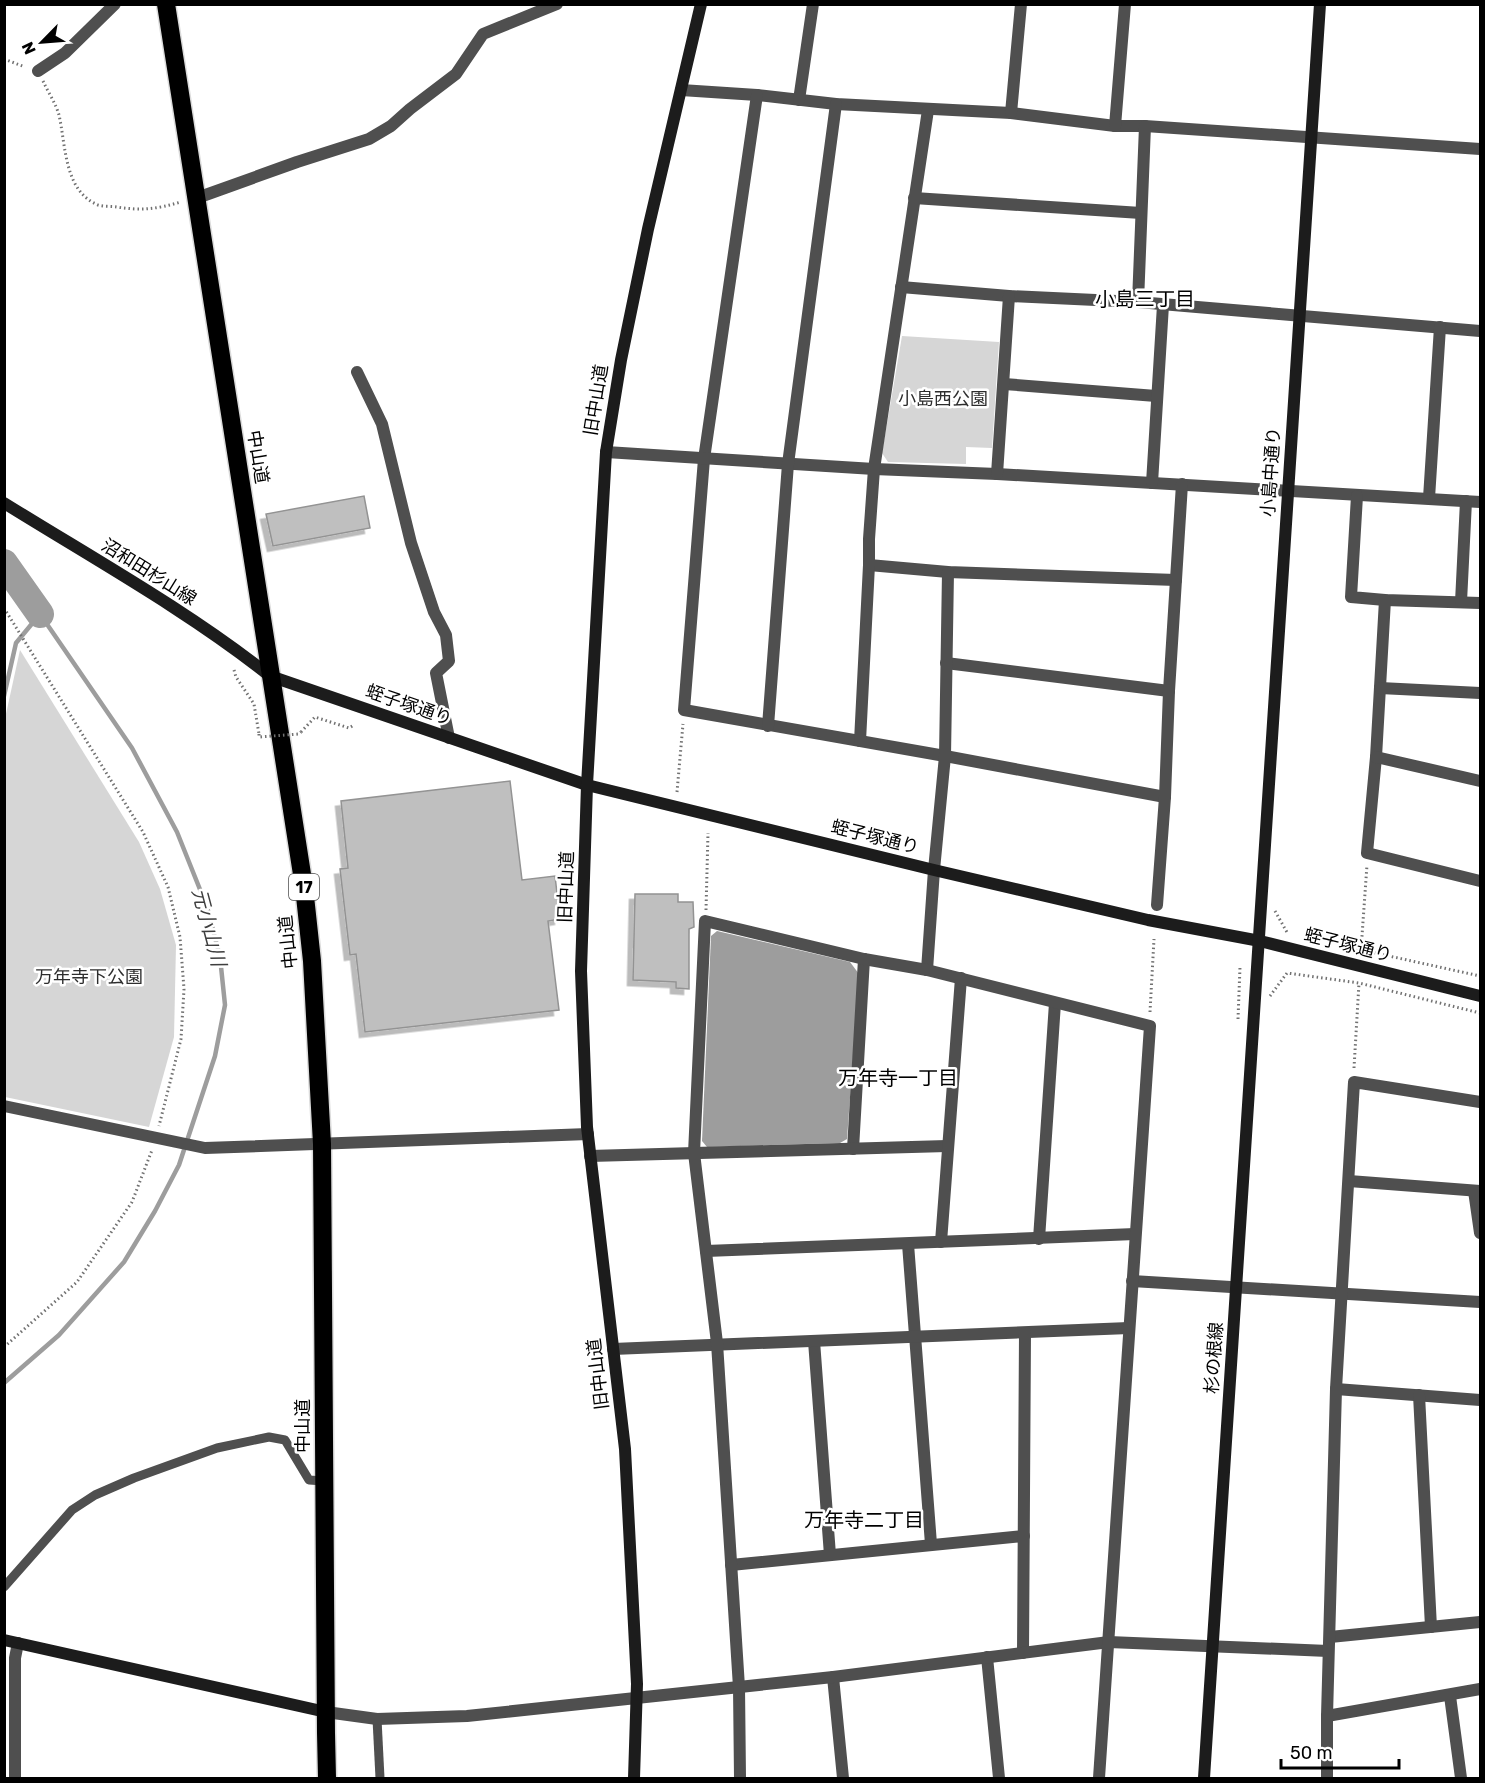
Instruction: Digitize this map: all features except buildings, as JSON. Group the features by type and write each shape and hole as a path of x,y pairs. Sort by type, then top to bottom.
{"highway":[{"name":"中山道","path":"166,4 306,909 312,961 322,1144 327,1779"}],"street":[{"path":"38,71 65,53 115,4"},
{"path":"197,198 369,139 391,126 456,74 483,34 557,4"},
{"name":"旧中山道","path":"634,1779 636,1698 625,1449 588,1134 581,971 586,785 606,452 621,360 648,229 700,4"},
{"path":"799,100 813,4"},
{"path":"1011,113 1021,4"},
{"path":"1115,126 1125,4"},
{"name":"小島中通り","path":"1260,941 1320,4"},
{"path":"681,90 758,95 836,104 1011,113 1115,126 1145,126 1480,149"},
{"path":"758,95 704,459 684,710 1165,797"},
{"path":"768,726 788,464 836,104"},
{"path":"860,741 874,469 927,110"},
{"path":"1138,302 1145,126"},
{"path":"914,198 1141,213"},
{"path":"901,287 1009,296 1138,302 1480,331"},
{"path":"997,474 1009,296"},
{"path":"1152,483 1163,305"},
{"path":"1429,498 1440,327"},
{"path":"357,372 382,424 411,543 434,612 446,635 449,662 436,673 448,738"},
{"path":"1004,384 1156,396"},
{"path":"606,452 1480,502"},
{"path":"1157,905 1182,484"},
{"path":"1357,496 1351,597 1480,603"},
{"path":"1461,602 1466,501"},
{"name":"沼和田杉山線","path":"4,503 235,648 270,676"},
{"path":"869,565 948,572 1176,580"},
{"path":"927,970 945,756 948,572"},
{"path":"1385,600 1376,757 1367,854 1480,881"},
{"path":"946,663 1169,691"},
{"name":"蛭子塚通り","path":"270,676 586,785 1148,920 1260,941 1480,996"},
{"path":"1380,688 1480,693"},
{"path":"1376,757 1480,781"},
{"path":"740,1779 739,1687 717,1343 694,1152 705,921 961,978 1150,1026 1099,1779"},
{"name":"杉の根線","path":"1204,1779 1211,1646 1260,941"},
{"path":"853,1149 864,958"},
{"path":"941,1242 961,978"},
{"path":"1039,1239 1055,1003"},
{"path":"1327,1779 1328,1651 1336,1389 1354,1082 1480,1102"},
{"path":"4,1106 205,1148 588,1134"},
{"path":"590,1156 947,1146"},
{"path":"1349,1180 1477,1191 1480,1233"},
{"path":"706,1251 1135,1234"},
{"path":"908,1244 931,1544"},
{"path":"1132,1281 1480,1302"},
{"path":"613,1349 1129,1328"},
{"path":"1023,1653 1025,1333"},
{"path":"814,1341 830,1555"},
{"path":"1336,1389 1480,1400"},
{"path":"1419,1395 1431,1627"},
{"path":"731,1565 1024,1536"},
{"path":"1329,1637 1480,1622"},
{"path":"4,1640 326,1712 377,1719 467,1716 833,1677 1108,1642 1328,1651"},
{"path":"15,1779 15,1658 18,1643"},
{"path":"987,1657 999,1779"},
{"path":"833,1677 843,1779"},
{"path":"1327,1716 1480,1689"},
{"path":"1450,1696 1461,1779"}],"lane":[{"path":"4,1587 72,1510 95,1496 134,1478 217,1448 269,1437 285,1440 309,1480 324,1481"},
{"path":"377,1719 380,1779"}],"path":[{"path":"4,59 38,71 58,112 69,172 76,186 86,198 100,205 137,211 160,208 197,198"},
{"path":"4,608 143,831 168,886 180,937 184,989 181,1039 160,1139 132,1202 77,1282 4,1347"},
{"path":"234,670 236,677 254,704 259,737 299,734 315,717 349,728 354,725"},
{"path":"677,792 684,710"},
{"path":"705,921 708,833"},
{"path":"1367,854 1361,950 1480,976"},
{"path":"1150,1026 1154,939"},
{"path":"1287,973 1359,983 1480,1012"},
{"path":"1354,1082 1359,983"}],"green space":[{"name":"小島西公園","path":"902,336 999,342 992,448 966,447 966,464 888,462 882,453"},
{"name":"万年寺下公園","path":"20,650 139,842 160,889 176,945 174,1037 149,1127 5,1097 4,723"}],"shaded area":[{"path":"717,931 850,962 859,974 847,1139 840,1143 707,1147 702,1141 711,936"}],"waterway":[{"name":"元小山川","path":"4,563 40,614"},
{"name":"元小山川","path":"4,696 16,643 40,614 132,748 177,832 207,907 220,957 225,1005 215,1056 179,1165 155,1211 124,1262 59,1335 4,1383"}],"district":[{"name":"小島三丁目","path":"1145,299"},
{"name":"万年寺一丁目","path":"898,1078"},
{"name":"万年寺二丁目","path":"864,1520"}]}
